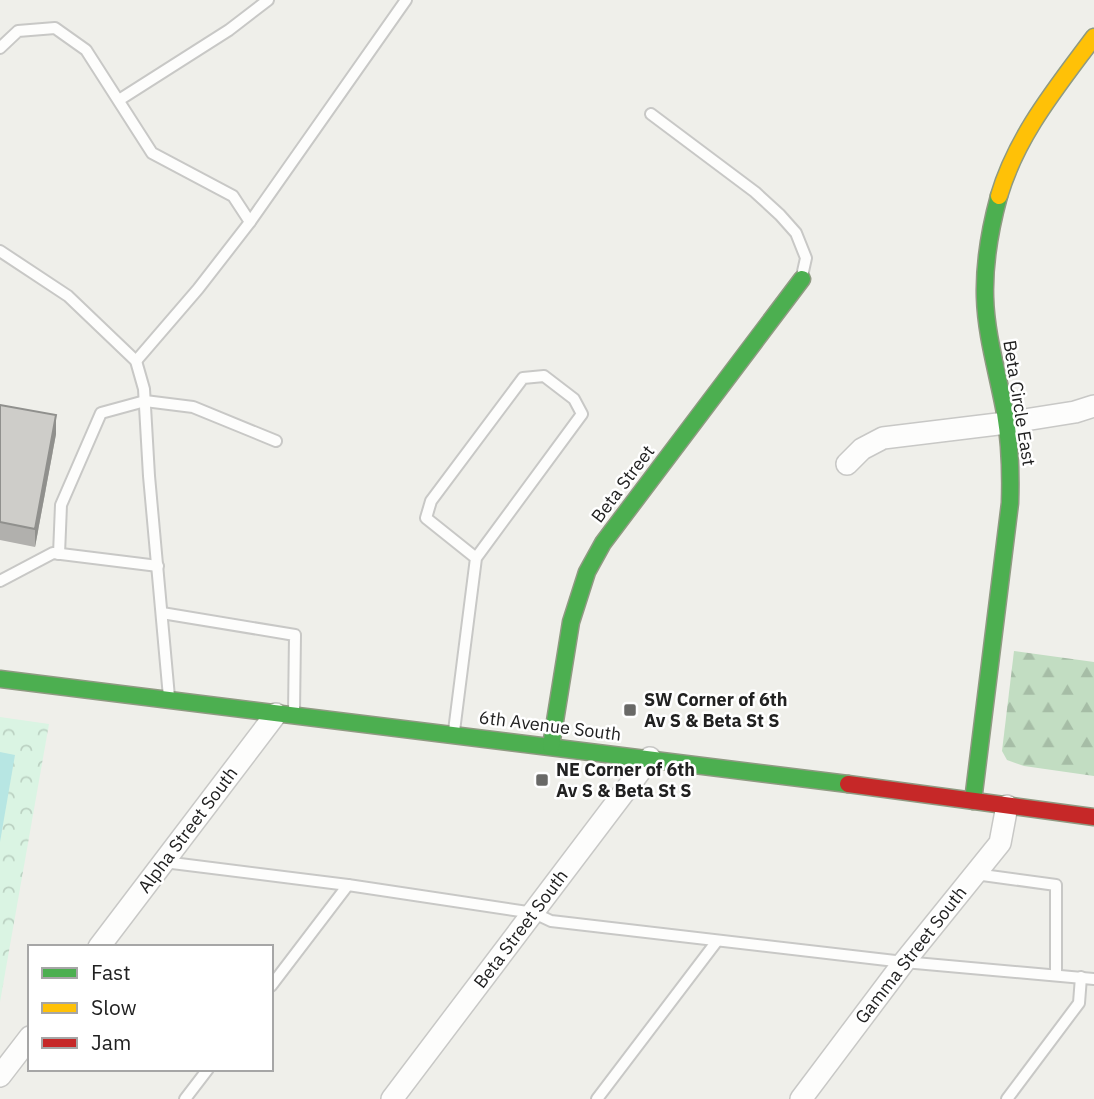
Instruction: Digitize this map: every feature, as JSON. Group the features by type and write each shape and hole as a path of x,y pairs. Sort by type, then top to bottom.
{"street":[{"name":"Beta Circle East","path":"973,801 1012,480 1006,423 987,323 984,286 987,246 995,208 1008,169 1032,123 1094,37"},
{"name":"Beta Street","path":"551,746 571,622 587,572 603,543 802,279"},
{"path":"847,464 862,449 883,438 1006,423 1075,412 1094,406"},
{"name":"6th Avenue South","path":"0,679 650,758 1094,817"},
{"name":"Alpha Street South","path":"101,945 164,862 285,715"},
{"name":"Beta Street South","path":"392,1099 650,758"},
{"name":"Gamma Street South","path":"801,1099 904,962 1000,844 1007,806"},
{"path":"0,1076 28,1040"}],"lane":[{"path":"119,100 229,30 268,0"},
{"path":"136,361 198,289 250,222 406,0"},
{"path":"0,48 18,31 55,28 86,50 152,153 233,196 250,222"},
{"path":"651,114 755,192 780,215 796,233 806,258 802,279"},
{"path":"0,251 68,296 136,361 144,389 169,700"},
{"path":"454,734 476,558 582,414 574,399 544,376 523,377 431,501 426,518 476,558"},
{"path":"59,554 61,505 101,413 145,401 193,407 276,441"},
{"path":"0,582 53,553 158,566"},
{"path":"162,613 295,635 285,715"},
{"path":"164,862 348,885 534,913 551,921 904,962 1094,979"},
{"path":"975,874 1056,885 1056,975"},
{"path":"273,983 348,885"},
{"path":"597,1099 717,941"},
{"path":"1007,1099 1079,1003 1081,977"},
{"path":"186,1099 207,1071"}],"green space":[{"path":"1014,651 1094,662 1094,776 1024,766 1007,760 1002,751"},
{"path":"0,717 49,724 0,1002"}],"shaded area":[{"path":"0,752 15,755 0,842"}],"building":[{"path":"0,405 56,415 35,529 0,522"}],"traffic: fast":[{"path":"973,801 1010,503 1007,424 990,341 985,297 988,246 999,196"},
{"path":"551,746 571,622 587,572 603,543 802,279"},
{"path":"0,679 848,784"}],"traffic: slow":[{"path":"999,196 1027,132 1094,37"}],"traffic: jam":[{"path":"848,784 1094,817"}],"place":[{"name":"SW Corner of 6th Av S & Beta St S","path":"630,710"},
{"name":"NE Corner of 6th Av S & Beta St S","path":"542,780"}]}
